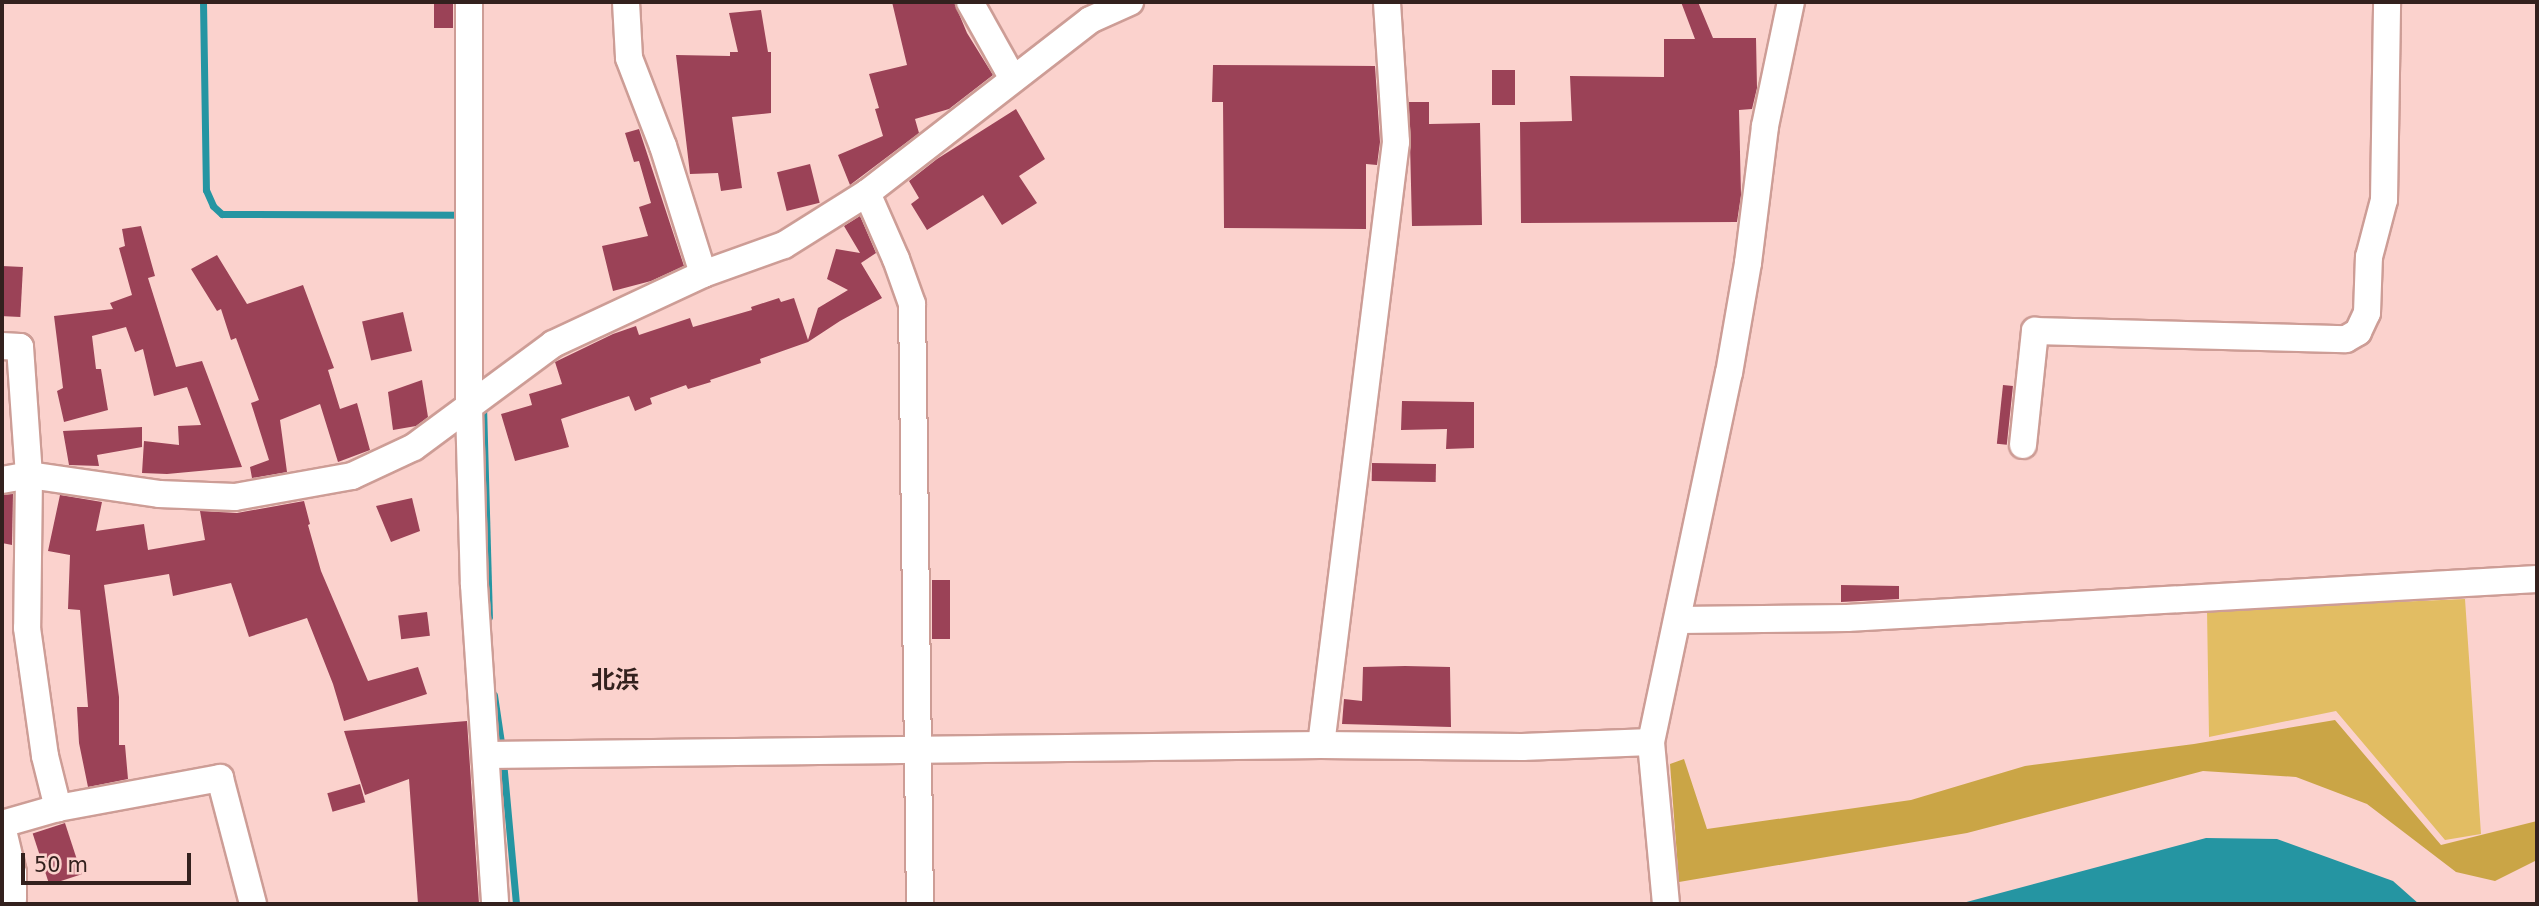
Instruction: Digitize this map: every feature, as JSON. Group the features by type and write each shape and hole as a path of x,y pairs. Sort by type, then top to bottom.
{"street":[{"path":"468,2 469,215 480,398 474,585 495,754 495,904"},
{"path":"626,2 629,58 663,146 703,274"},
{"path":"970,2 1013,79"},
{"path":"2,480 29,475 159,494 234,497 352,476 414,447 554,344 703,274 783,245 867,193 1090,20 1130,2"},
{"path":"1321,745 1396,142 1387,2"},
{"path":"1666,904 1651,742 1679,620 1696,517 1729,373 1748,263 1765,126 1790,2"},
{"path":"2022,445 2035,331 2346,339 2358,332 2367,313 2370,257 2384,200 2387,2"},
{"path":"867,193 912,304 920,904"},
{"path":"2,346 20,347 29,475 27,628 45,756 58,808"},
{"path":"1679,620 1847,618 2537,579"},
{"path":"495,754 1321,745 1522,747 1651,742"},
{"path":"2,904 13,898 13,882 2,825 58,808 220,778 253,904"}],"shaded area":[{"path":"2465,599 2481,834 2445,840 2336,711 2209,737 2207,610"},
{"path":"2335,720 2441,845 2537,821 2537,860 2495,881 2456,872 2367,804 2296,777 2203,771 1967,833 1679,882 1670,764 1684,759 1707,829 1911,800 2025,766 2194,744"}],"water":[{"path":"2206,838 2277,839 2393,881 2419,904 1959,904"}],"building":[{"path":"434,2 453,2 453,28 434,28"},
{"path":"892,2 954,2 967,33 993,75 949,109 915,119 919,133 850,185 838,155 883,136 875,109 879,108 869,74 907,65"},
{"path":"1681,2 1698,2 1713,38 1756,38 1757,88 1752,109 1739,110 1741,195 1737,222 1521,223 1520,122 1572,121 1570,76 1664,77 1664,39 1695,39"},
{"path":"761,10 768,52 771,52 771,113 732,117 742,188 721,191 718,173 690,174 676,55 730,56 730,52 738,52 729,13"},
{"path":"1213,65 1375,66 1380,142 1377,165 1366,164 1366,229 1224,228 1223,102 1212,102"},
{"path":"1492,70 1515,70 1515,105 1492,105"},
{"path":"1409,102 1429,102 1429,124 1480,123 1482,225 1412,226"},
{"path":"1016,109 1045,159 1019,176 1037,203 1002,225 983,195 927,230 911,204 919,198 909,181 937,159"},
{"path":"639,129 684,266 651,281 613,291 602,246 648,236 639,207 651,203 639,161 634,162 625,133"},
{"path":"810,164 820,203 787,211 777,172"},
{"path":"860,216 876,253 861,263 882,298 808,342 760,359 761,363 710,380 711,382 688,389 686,385 650,398 652,404 635,411 629,396 561,419 569,447 515,461 501,414 532,405 529,394 562,384 555,362 613,334 636,326 639,335 690,318 693,327 752,310 751,307 779,298 781,302 794,298 808,340 818,308 848,290 827,279 836,249 860,253 844,226"},
{"path":"141,226 155,276 148,278 176,367 202,361 242,467 167,474 142,473 144,441 179,445 178,426 201,425 187,387 154,396 143,349 135,352 126,327 92,336 96,369 101,369 108,410 64,422 57,391 63,388 54,316 113,309 110,303 132,295 119,248 125,246 122,229"},
{"path":"217,255 247,304 303,285 334,368 328,370 340,409 357,403 370,450 338,462 320,404 280,420 287,472 252,478 250,467 269,460 251,403 259,400 236,338 231,340 221,309 217,311 191,269"},
{"path":"2,266 23,267 20,317 2,316"},
{"path":"403,312 412,351 371,360 362,321"},
{"path":"422,380 428,417 416,426 393,430 388,392"},
{"path":"2003,385 2013,386 2007,445 1997,444"},
{"path":"1402,401 1474,402 1474,448 1446,449 1447,429 1401,430"},
{"path":"142,427 142,447 97,455 99,466 69,465 63,431"},
{"path":"1372,463 1436,464 1436,482 1372,481"},
{"path":"13,494 12,545 2,543 2,495"},
{"path":"60,495 102,502 96,531 144,524 148,550 205,540 200,511 237,513 304,501 321,571 368,681 418,667 427,694 344,721 333,684 307,618 249,637 231,583 173,596 169,574 104,585 119,697 119,745 125,745 128,779 88,787 79,743 77,707 88,707 80,610 68,609 70,555 48,551"},
{"path":"412,498 420,531 391,542 376,506"},
{"path":"932,580 950,580 950,639 932,639"},
{"path":"1841,585 1899,586 1899,599 1841,602"},
{"path":"427,612 430,636 401,639 398,616"},
{"path":"1363,667 1450,667 1451,727 1342,724 1344,699 1362,701"},
{"path":"467,721 479,904 418,904 409,779 365,795 344,731"},
{"path":"360,784 365,802 333,812 327,793"},
{"path":"65,823 82,874 49,885 33,834"}],"waterway":[{"path":"203,2 206,190 213,206 222,214 465,215"},
{"path":"483,405 489,617"},
{"path":"494,695 502,749"},
{"path":"503,761 516,904"}],"district":[{"name":"北浜","path":"615,681"}]}
